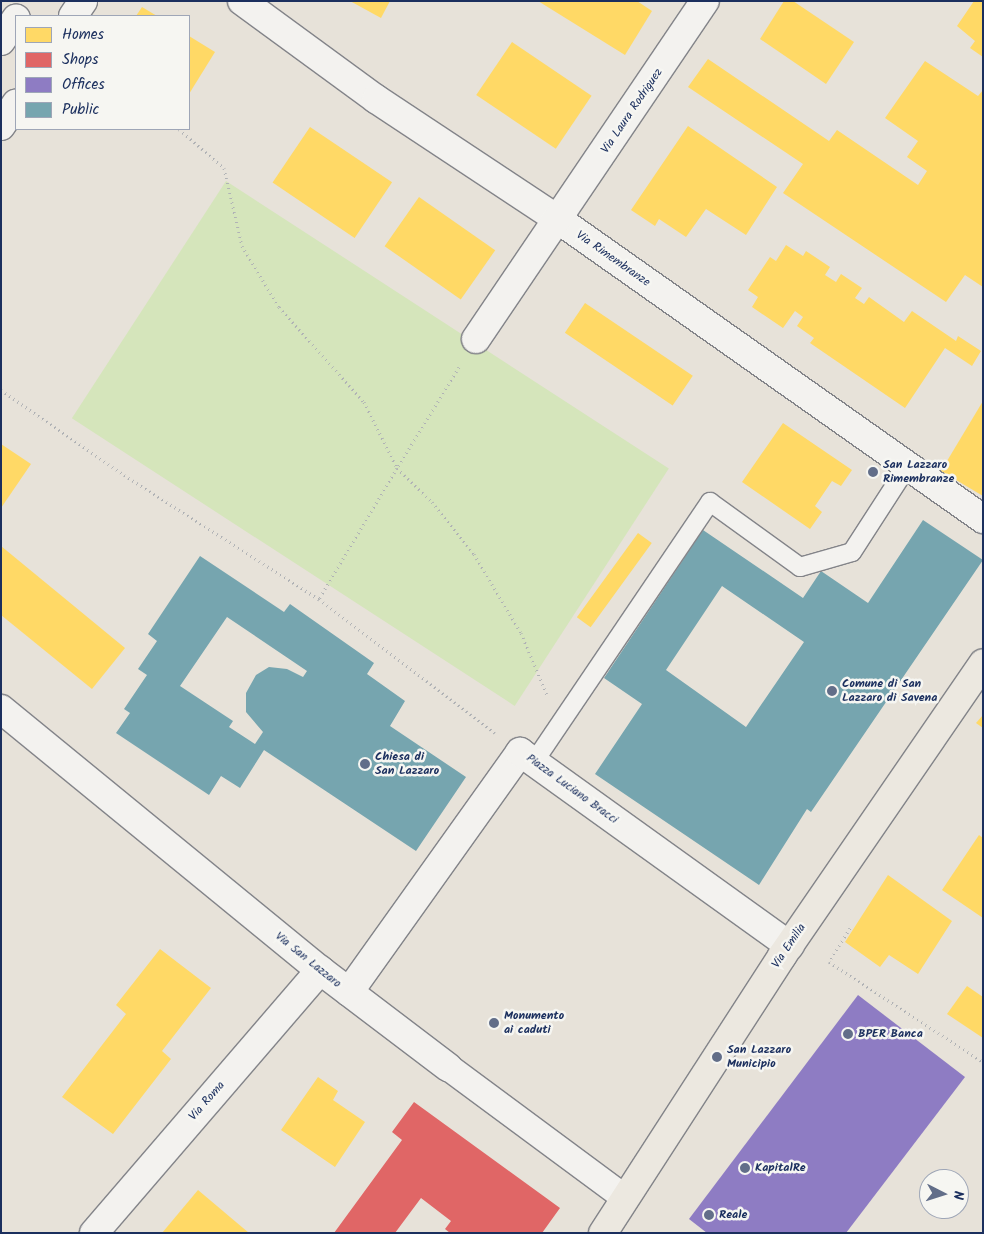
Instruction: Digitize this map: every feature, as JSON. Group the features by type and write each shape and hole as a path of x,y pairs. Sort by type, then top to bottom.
{"main road":[{"name":"Via Emilia","path":"603,1233 889,795 983,663"}],"street":[{"path":"19,15 28,1"},
{"path":"74,15 83,1"},
{"name":"Via Rimembranze","path":"242,1 376,99 559,220 983,519"},
{"name":"Via Laura Rodriguez","path":"476,339 559,220 705,1"},
{"path":"1,41 15,21"},
{"path":"1,126 15,105"},
{"name":"Via San Lazzaro","path":"1,709 320,970 625,1198"},
{"name":"Piazza Luciano Bracci","path":"349,992 527,757 790,946"},
{"name":"Via Roma","path":"94,1233 320,970"}],"lane":[{"path":"527,757 710,502 800,567 852,552 907,467"}],"path":[{"path":"180,130 224,168 242,246 278,307 364,402 397,468 432,502 474,554 522,633 548,698"},
{"path":"319,600 476,339"},
{"path":"1,390 124,475 319,600 527,757"},
{"path":"850,928 829,962 983,1062"}],"green space":[{"path":"226,181 669,469 515,706 72,418"}],"building: Homes":[{"path":"350,1 390,1 381,18"},
{"path":"538,1 637,1 652,11 625,55"},
{"path":"784,1 793,1 854,42 826,84 760,39"},
{"path":"974,1 983,1 983,57 970,48 975,41 957,26"},
{"path":"142,7 155,15 137,15"},
{"path":"190,37 215,52 190,92"},
{"path":"512,42 592,96 556,149 476,95"},
{"path":"708,59 829,141 837,130 918,185 927,171 907,157 918,141 885,118 925,61 978,96 983,90 983,287 965,275 946,302 783,193 803,164 688,87"},
{"path":"688,126 777,187 746,235 706,209 686,237 659,219 655,226 631,210"},
{"path":"310,127 392,182 355,238 273,183"},
{"path":"419,197 495,250 461,299 385,246"},
{"path":"786,245 803,256 806,251 830,267 825,275 836,282 841,274 862,288 855,298 864,304 869,297 904,322 912,311 956,341 958,336 981,351 972,366 945,348 905,408 810,343 814,338 797,326 803,317 795,311 783,328 752,307 758,297 748,290 770,257 776,261"},
{"path":"585,303 693,376 673,406 565,333"},
{"path":"983,401 983,496 941,471"},
{"path":"783,423 852,470 841,486 832,481 815,506 822,512 810,529 742,482"},
{"path":"1,444 31,464 1,508"},
{"path":"638,533 652,543 591,627 577,617"},
{"path":"1,546 125,648 92,689 1,615"},
{"path":"983,715 983,728 976,723"},
{"path":"979,835 983,838 983,918 942,890"},
{"path":"888,875 952,921 918,974 889,955 880,967 845,942"},
{"path":"160,949 211,988 162,1051 171,1059 113,1134 62,1097 126,1014 116,1005"},
{"path":"967,986 983,997 983,1038 947,1014"},
{"path":"318,1077 338,1091 333,1100 365,1122 335,1167 281,1130"},
{"path":"198,1190 249,1233 162,1233"}],"building: Shops":[{"path":"414,1102 560,1208 542,1233 450,1233 445,1229 451,1221 421,1198 395,1233 334,1233 402,1140 392,1132"}],"building: Offices":[{"path":"858,995 965,1077 846,1233 707,1233 689,1219"}],"building: Public":[{"name":"Comune di San Lazzaro di Savena","path":"923,520 983,560 811,812 807,809 759,885 595,774 642,704 604,678 703,530 803,598 821,571 868,603","holes":["722,586 804,642 746,727 666,670"]},
{"path":"200,556 284,612 290,604 374,663 367,674 405,701 390,726 466,777 416,851 264,750 240,788 221,776 209,795 116,733 130,713 124,709 147,675 138,669 157,641 148,634","holes":["227,617 307,671 303,677 287,669 269,667 256,675 246,693 246,712 263,732 255,744 229,727 233,721 180,686"]}],"place":[{"name":"San Lazzaro Rimembranze","path":"873,472"},
{"name":"Comune di San Lazzaro di Savena","path":"832,691"},
{"name":"Chiesa di San Lazzaro","path":"365,764"},
{"name":"Monumento ai caduti","path":"494,1023"},
{"name":"BPER Banca","path":"848,1034"},
{"name":"San Lazzaro Municipio","path":"717,1057"},
{"name":"KapitalRe","path":"745,1168"},
{"name":"Reale","path":"709,1215"}]}
